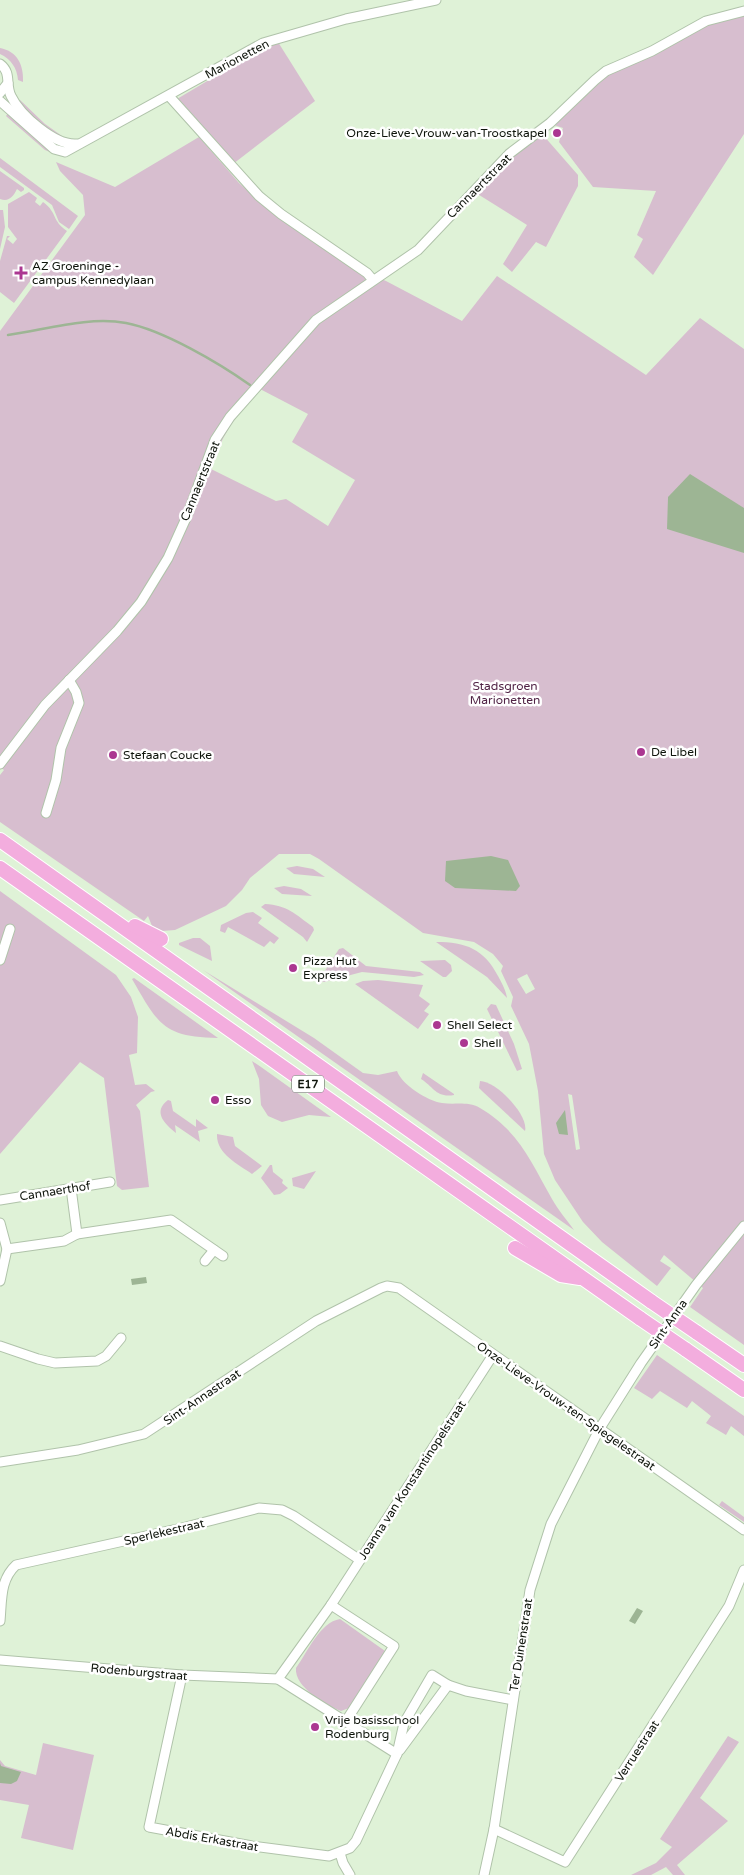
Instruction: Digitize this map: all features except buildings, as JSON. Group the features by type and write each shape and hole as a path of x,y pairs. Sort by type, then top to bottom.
{"highway":[{"name":"E17","path":"0,840 652,1302 744,1365"},
{"name":"E17","path":"0,868 744,1390"},
{"path":"32,891 85,939"},
{"path":"100,910 161,938"},
{"path":"515,1248 561,1275 583,1278"},
{"path":"605,1255 613,1274"}],"street":[{"name":"Marionetten","path":"0,101 57,151 65,152 253,48 346,19 436,0"},
{"name":"Cannaertstraat","path":"0,764 26,727 117,631 145,596 168,558 187,516 215,440 230,417 316,320 418,250 509,154 550,123 594,80 706,21 744,11"},
{"path":"0,64 8,74 8,84 13,99 30,118 58,141 68,144 80,144"},
{"path":"0,93 8,84"},
{"path":"169,96 259,196 281,214 367,273 373,280"},
{"path":"46,812 61,748 79,703 76,692 69,680"},
{"path":"0,960 10,930"},
{"name":"Cannaerthof","path":"0,1200 110,1182"},
{"path":"71,1188 77,1234"},
{"path":"7,1249 64,1241 77,1234 171,1220 223,1256"},
{"path":"0,1223 7,1249 0,1281"},
{"name":"Sint-Anna","path":"600,1428 641,1363 696,1285 744,1226"},
{"path":"205,1261 214,1250"},
{"name":"Onze-Lieve-Vrouw-ten-Spiegelestraat","path":"387,1286 399,1288 744,1530"},
{"name":"Sint-Annastraat","path":"0,1462 78,1450 144,1434 157,1428 316,1321 387,1286"},
{"path":"0,1346 55,1363 97,1361 106,1356 121,1338"},
{"name":"Joanna van Konstantinopelstraat","path":"278,1679 331,1605 493,1355"},
{"name":"Ter Duinenstraat","path":"484,1875 494,1829 530,1590 540,1554 568,1488 600,1428"},
{"name":"Sperlekestraat","path":"0,1622 3,1581 5,1574 16,1565 182,1528 259,1508 282,1510 294,1516 360,1560"},
{"name":"Verruestraat","path":"494,1829 566,1862 724,1614 744,1570"},
{"path":"331,1605 394,1646 346,1721"},
{"name":"Rodenburgstraat","path":"0,1660 182,1676 278,1679"},
{"path":"397,1754 404,1723 432,1675 448,1685 466,1691 513,1700"},
{"name":"Abdis Erkastraat","path":"182,1676 149,1827 252,1846 330,1856 340,1852"},
{"path":"278,1679 397,1754"},
{"path":"350,1875 343,1863 340,1852 356,1842 397,1754 448,1685"}],"green space":[{"path":"744,15 744,134 653,275 634,257 643,239 637,235 656,191 593,187 559,142 563,128 554,125 597,81 710,24"},
{"path":"278,42 315,101 233,164 177,99 266,46"},
{"path":"0,48 11,52 18,60 21,65 23,82 18,80 15,68 10,61 0,54"},
{"path":"20,100 45,124 62,136 63,140 31,116 18,102"},
{"path":"9,112 55,154 45,150 6,116"},
{"path":"543,135 578,175 578,186 546,247 536,242 512,272 503,264 527,225 476,193 503,165 537,136"},
{"name":"Stadsgroen Marionetten","path":"199,137 239,183 270,211 299,232 350,266 386,281 462,321 497,276 646,375 700,318 744,349 744,1345 690,1307 703,1288 664,1255 660,1261 671,1268 657,1286 602,1242 583,1222 555,1180 544,1154 538,1091 529,1044 511,1006 513,997 501,971 503,966 493,954 474,942 423,933 310,854 279,854 250,878 242,890 226,906 175,930 162,931 152,926 148,916 144,921 0,822 0,775 4,770 0,767 0,331 85,215 83,195 60,171 56,162 115,187","holes":["260,389 308,414 292,442 355,480 328,526 286,499 276,501 211,469 219,446 231,426","527,974 535,989 526,994 517,979","568,1094 572,1095 580,1149 576,1150"]},
{"path":"0,158 78,216 69,229 59,222 52,205 0,167"},
{"path":"0,171 24,188 24,190 21,192 17,189 10,198 6,200 0,199"},
{"path":"29,192 37,198 35,202 40,206 43,202 48,206 62,227 67,231 14,303 0,292 0,261 7,236 10,236 7,239 13,244 17,239 8,227 8,204"},
{"path":"0,210 3,210 5,227 0,249"},
{"path":"297,866 313,869 325,877 294,874 286,868"},
{"path":"284,886 301,889 312,896 282,894 274,888"},
{"path":"0,891 116,975 131,997 138,1017 137,1053 129,1055 135,1085 146,1084 155,1091 151,1092 136,1105 140,1111 149,1187 122,1190 117,1186 104,1078 80,1062 0,1154"},
{"path":"265,904 285,908 313,927 314,930 307,942 303,937 261,907"},
{"path":"253,912 262,918 258,923 279,938 274,944 270,941 264,947 228,927 225,933 220,931 221,925 246,913"},
{"path":"193,938 200,938 210,946 212,961 179,945 179,943"},
{"path":"436,942 447,942 465,946 480,953 493,967 507,998 487,977"},
{"path":"343,948 366,966 420,972 424,975 414,977 362,972 324,982 319,980 339,949"},
{"path":"445,960 451,965 452,971 446,977 443,977 420,961"},
{"path":"203,970 314,1038 363,1073 378,1075 397,1071 404,1082 416,1092 436,1102 475,1106 493,1117 505,1127 523,1148 554,1203 574,1230"},
{"path":"134,978 218,1038 185,1035 173,1031 164,1025 149,1007 132,979"},
{"path":"378,980 423,985 419,996 430,1004 424,1011 429,1014 418,1029 355,984 363,981"},
{"path":"491,1004 496,1005 514,1044 522,1069 517,1071 487,1009"},
{"path":"252,1061 331,1117 309,1115 282,1122 268,1116 261,1105 259,1079"},
{"path":"423,1073 454,1095 443,1095 436,1091 421,1079"},
{"path":"480,1081 487,1082 510,1100 522,1116 525,1131 479,1088"},
{"path":"168,1100 171,1101 173,1111 196,1127 196,1119 208,1128 198,1131 200,1142 175,1125 176,1133 164,1122 161,1109"},
{"path":"217,1134 233,1137 235,1146 262,1166 252,1174 229,1158 220,1147"},
{"path":"270,1165 272,1165 273,1172 283,1180 282,1183 288,1188 280,1194 274,1195 261,1178"},
{"path":"316,1171 304,1189 293,1186 292,1178"},
{"path":"657,1355 744,1416 744,1436 731,1426 726,1435 706,1423 711,1416 692,1401 687,1408 660,1391 652,1399 634,1388"},
{"path":"722,1501 744,1517 744,1522 719,1505"},
{"path":"340,1619 385,1651 349,1708 341,1711 320,1700 305,1688 300,1682 296,1668 320,1632 333,1621"},
{"path":"728,1736 739,1742 700,1798 728,1821 677,1865 685,1875 673,1875 666,1867 651,1875 631,1875 656,1863 672,1847 660,1839"},
{"path":"43,1743 94,1755 73,1850 21,1838 29,1805 0,1800 0,1760 5,1766 36,1775"}],"shaded area":[{"path":"690,474 744,508 744,553 667,529 668,497"},
{"path":"491,856 508,860 520,886 516,891 455,888 445,881 446,861"},
{"path":"565,1110 568,1135 559,1134 556,1123"},
{"path":"146,1277 147,1283 132,1285 131,1279"},
{"path":"637,1608 643,1611 635,1624 629,1621"},
{"path":"0,1763 1,1766 21,1772 17,1781 11,1784 0,1783"}],"waterway":[{"path":"8,335 82,322 112,321 126,323 157,333 190,348 250,385"}],"place":[{"name":"Onze-Lieve-Vrouw-van-Troostkapel","path":"557,133"},
{"name":"AZ Groeninge - campus Kennedylaan","path":"21,273"},
{"name":"De Libel","path":"641,752"},
{"name":"Stefaan Coucke","path":"113,755"},
{"name":"Pizza Hut Express","path":"293,968"},
{"name":"Shell Select","path":"437,1025"},
{"name":"Shell","path":"464,1043"},
{"name":"Esso","path":"215,1100"},
{"name":"Vrije basisschool Rodenburg","path":"315,1727"}]}
